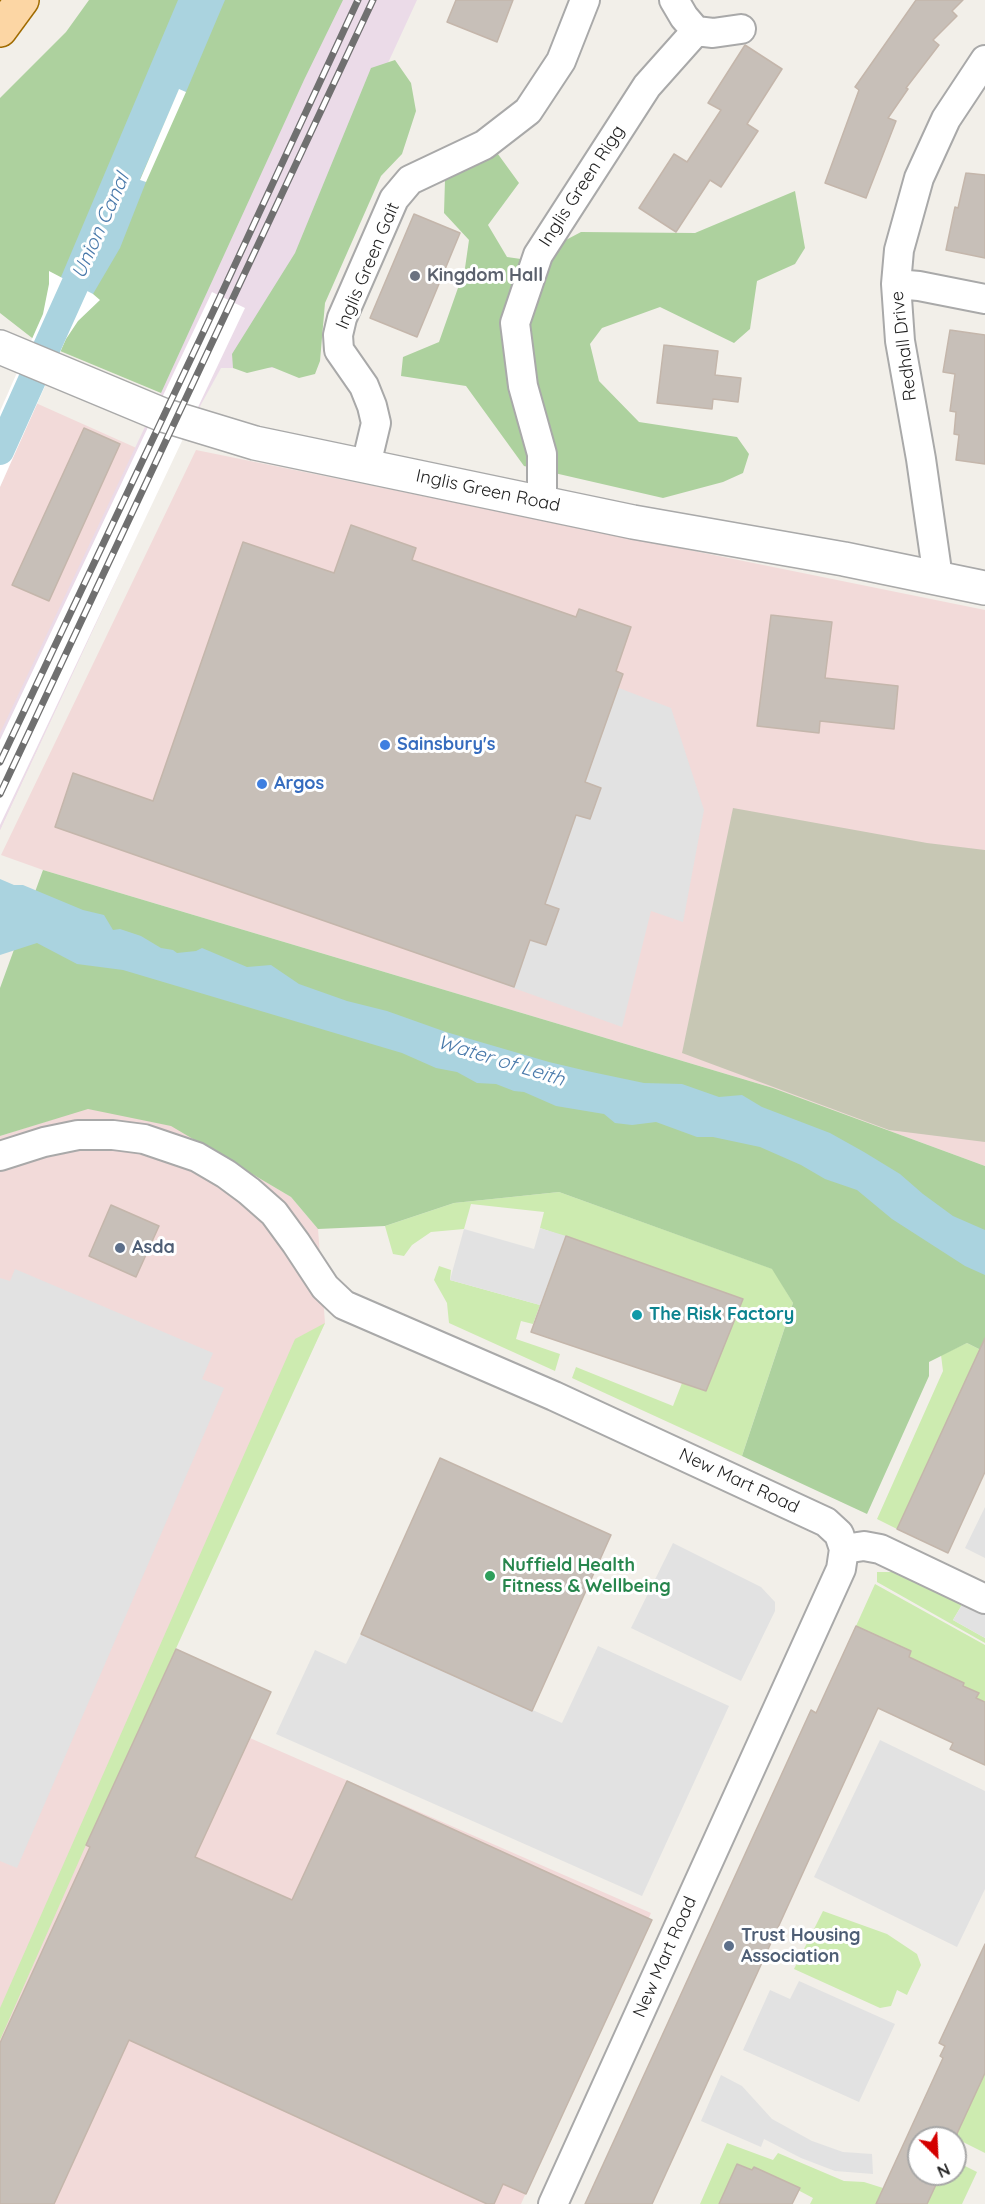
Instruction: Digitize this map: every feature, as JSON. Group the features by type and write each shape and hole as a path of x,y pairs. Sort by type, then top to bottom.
{"main road":[{"path":"0,13 16,0"},
{"path":"0,30 22,0"}],"street":[{"name":"Inglis Green Gait","path":"366,465 376,423 364,386 339,350 338,335 342,318 394,199 410,180 484,145 528,111 561,61 585,0"},
{"path":"674,0 696,31 713,33 741,29"},
{"name":"Inglis Green Rigg","path":"542,503 542,454 523,386 515,323 526,289 538,255 647,86 696,31"},
{"name":"Redhall Drive","path":"938,578 921,459 900,341 896,284 899,250 919,178 946,119 985,60"},
{"path":"896,284 985,299"},
{"name":"Inglis Green Road","path":"1,348 163,415 255,443 633,522 844,559 985,588"},
{"name":"New Mart Road","path":"0,1156 44,1142 78,1135 113,1135 144,1139 197,1157 226,1174 274,1213 325,1287 344,1305 554,1396 826,1522 839,1534 843,1549 841,1569 553,2204"},
{"path":"843,1549 864,1546 880,1549 985,1599"}],"shaded area":[{"path":"250,0 417,0 370,102 281,368 221,368 180,443 0,830 0,733 161,393 166,277"},
{"path":"9,391 170,463 0,830 0,412"},
{"path":"196,450 985,610 985,1166 773,1088 43,870 1,855"},
{"name":"Sainsbury's","path":"251,547 671,708 704,810 683,922 651,911 622,1027 144,855"},
{"path":"733,808 927,843 985,850 985,1142 889,1130 682,1053"},
{"path":"88,1108 171,1125 291,1197 318,1229 325,1323 149,1694 651,1913 521,2204 0,2204 0,1136"},
{"path":"540,1228 566,1236 540,1305 450,1280 464,1229 534,1249"},
{"path":"15,1269 213,1353 202,1379 224,1388 17,1868 0,1861 0,1278 10,1281"},
{"path":"985,1507 985,1558 965,1548"},
{"path":"673,1543 761,1587 775,1602 775,1611 741,1681 631,1628"},
{"path":"963,1603 985,1615 985,1638 953,1620"},
{"path":"361,1634 562,1723 598,1646 729,1706 642,1896 276,1734 315,1650 346,1664"},
{"path":"880,1740 985,1791 985,1889 957,1947 814,1877"},
{"path":"799,1981 895,2024 859,2102 743,2050 770,1990 790,1999"},
{"path":"721,2075 742,2086 772,2119 812,2141 843,2152 872,2154 873,2174 835,2171 801,2158 764,2139 761,2147 701,2121"}],"green space":[{"path":"89,0 343,0 161,393 36,341 0,313 0,98 66,32"},
{"path":"395,60 411,83 416,111 402,154 381,176 325,303 320,361 315,374 299,378 272,367 247,373 233,368 232,354 295,253 371,68"},
{"path":"495,150 519,183 488,225 507,257 528,260 581,232 695,233 795,191 805,248 795,264 757,281 750,329 734,343 660,307 602,328 590,344 599,381 639,422 737,437 749,454 743,473 723,482 663,498 524,466 466,386 401,376 403,357 439,342 465,268 469,240 444,213 445,180"},
{"path":"43,870 773,1088 985,1166 985,1352 967,1343 929,1362 929,1376 867,1514 742,1456 793,1303 772,1269 559,1192 454,1203 385,1226 318,1229 291,1197 171,1126 88,1109 0,1136 0,988"},
{"path":"559,1192 773,1269 793,1303 742,1456 572,1378 576,1367 673,1406 682,1383 705,1391 742,1299 540,1228 544,1212 471,1204 464,1229 431,1232 412,1245 404,1256 393,1254 385,1226 454,1203"},
{"path":"439,1266 451,1270 450,1280 540,1305 533,1324 521,1321 516,1339 560,1354 555,1371 449,1323 447,1303 434,1280"},
{"path":"325,1323 86,1845 0,2040 0,2008 295,1339"},
{"path":"967,1343 985,1352 970,1371 897,1529 877,1519 943,1371 941,1355"},
{"path":"877,1572 893,1572 963,1603 953,1620 985,1638 985,1643 877,1582"},
{"path":"875,1584 985,1645 985,1702 976,1698 978,1694 963,1686 964,1683 919,1662 907,1660 911,1651 856,1626"},
{"path":"823,1911 887,1934 917,1954 921,1965 907,1995 897,1990 891,2006 880,2008 794,1969"},
{"path":"985,2058 985,2153 967,2144 967,2126 960,2126 983,2076"},
{"path":"727,2143 773,2160 778,2153 844,2181 864,2182 883,2188 876,2204 810,2204 813,2198 754,2167 752,2170 738,2164 719,2204 700,2204"},
{"path":"967,2167 977,2172 962,2204 927,2204 935,2186 967,2186"}],"water":[{"path":"178,0 225,0 186,92 179,90 140,179 146,182 120,248 93,294 62,313 61,277"},
{"name":"Water of Leith","path":"0,879 14,885 23,885 83,910 104,915 113,930 120,929 141,936 161,948 177,953 202,948 247,967 271,965 299,984 347,1001 387,1011 446,1032 549,1062 644,1083 682,1084 719,1097 742,1095 762,1107 830,1133 900,1174 953,1216 985,1230 985,1275 965,1266 892,1219 857,1190 825,1179 801,1165 760,1147 713,1137 697,1137 656,1122 632,1125 615,1123 604,1114 556,1106 524,1092 496,1084 477,1083 457,1072 436,1068 402,1053 123,970 77,964 37,943 0,955"}],"pier":[{"path":"179,89 186,92 146,182 140,180"},
{"path":"49,271 100,300 78,321 66,339 0,487 0,411 43,314"},
{"path":"212,292 245,308 0,825 0,740"}],"building":[{"path":"456,0 513,0 497,42 447,22"},
{"path":"916,0 963,0 952,11 957,16 933,40 939,45 906,88 908,89 888,118 896,121 866,198 825,183 859,90 855,87"},
{"path":"745,45 782,69 747,124 758,131 721,187 710,180 676,232 639,208 674,154 687,162 721,110 708,103"},
{"path":"966,173 985,175 985,258 946,250 955,207 958,208"},
{"name":"Kingdom Hall","path":"414,214 460,233 417,337 370,318"},
{"path":"950,330 985,335 985,464 956,460 959,435 954,434 956,412 950,411 955,374 943,372"},
{"path":"664,345 718,351 715,375 741,378 738,402 713,399 712,409 657,403"},
{"path":"84,428 120,444 49,601 12,585"},
{"name":"Sainsbury's","path":"351,525 416,548 412,560 576,617 579,609 631,627 616,671 623,674 585,782 601,788 590,819 576,815 545,904 559,909 546,945 530,940 514,987 55,827 73,773 153,801 243,542 334,573"},
{"path":"771,615 832,622 825,678 898,686 894,729 820,721 819,733 757,726"},
{"name":"Asda","path":"111,1205 159,1226 136,1277 89,1256"},
{"name":"The Risk Factory","path":"566,1236 743,1299 706,1391 531,1332"},
{"path":"985,1338 985,1472 948,1553 897,1529"},
{"name":"Nuffield Health Fitness & Wellbeing","path":"440,1458 611,1535 532,1711 361,1634"},
{"path":"856,1626 911,1651 909,1657 964,1683 963,1686 979,1693 976,1698 985,1702 985,1765 950,1749 953,1743 878,1708 652,2204 585,2204 811,1710 816,1713"},
{"path":"176,1649 271,1692 195,1857 292,1900 347,1781 652,1920 526,2194 503,2184 494,2204 487,2204 129,2040 54,2204 0,2204 0,2043 90,1847 86,1845"},
{"path":"985,1944 985,2073 961,2126 912,2126 943,2058 940,2056 945,2046 939,2043"},
{"path":"907,2136 907,2186 935,2186 927,2204 876,2204"},
{"path":"737,2164 752,2170 754,2167 800,2188 792,2204 719,2204"}],"waterway":[{"name":"Union Canal","path":"0,451 78,278"}],"railway":[{"path":"0,762 358,0"},
{"path":"0,794 373,0"}],"place":[{"name":"Kingdom Hall","path":"415,276"},
{"name":"Sainsbury's","path":"385,745"},
{"name":"Argos","path":"262,784"},
{"name":"Asda","path":"120,1248"},
{"name":"The Risk Factory","path":"637,1315"},
{"name":"Nuffield Health Fitness & Wellbeing","path":"490,1576"},
{"name":"Trust Housing Association","path":"729,1946"}]}
